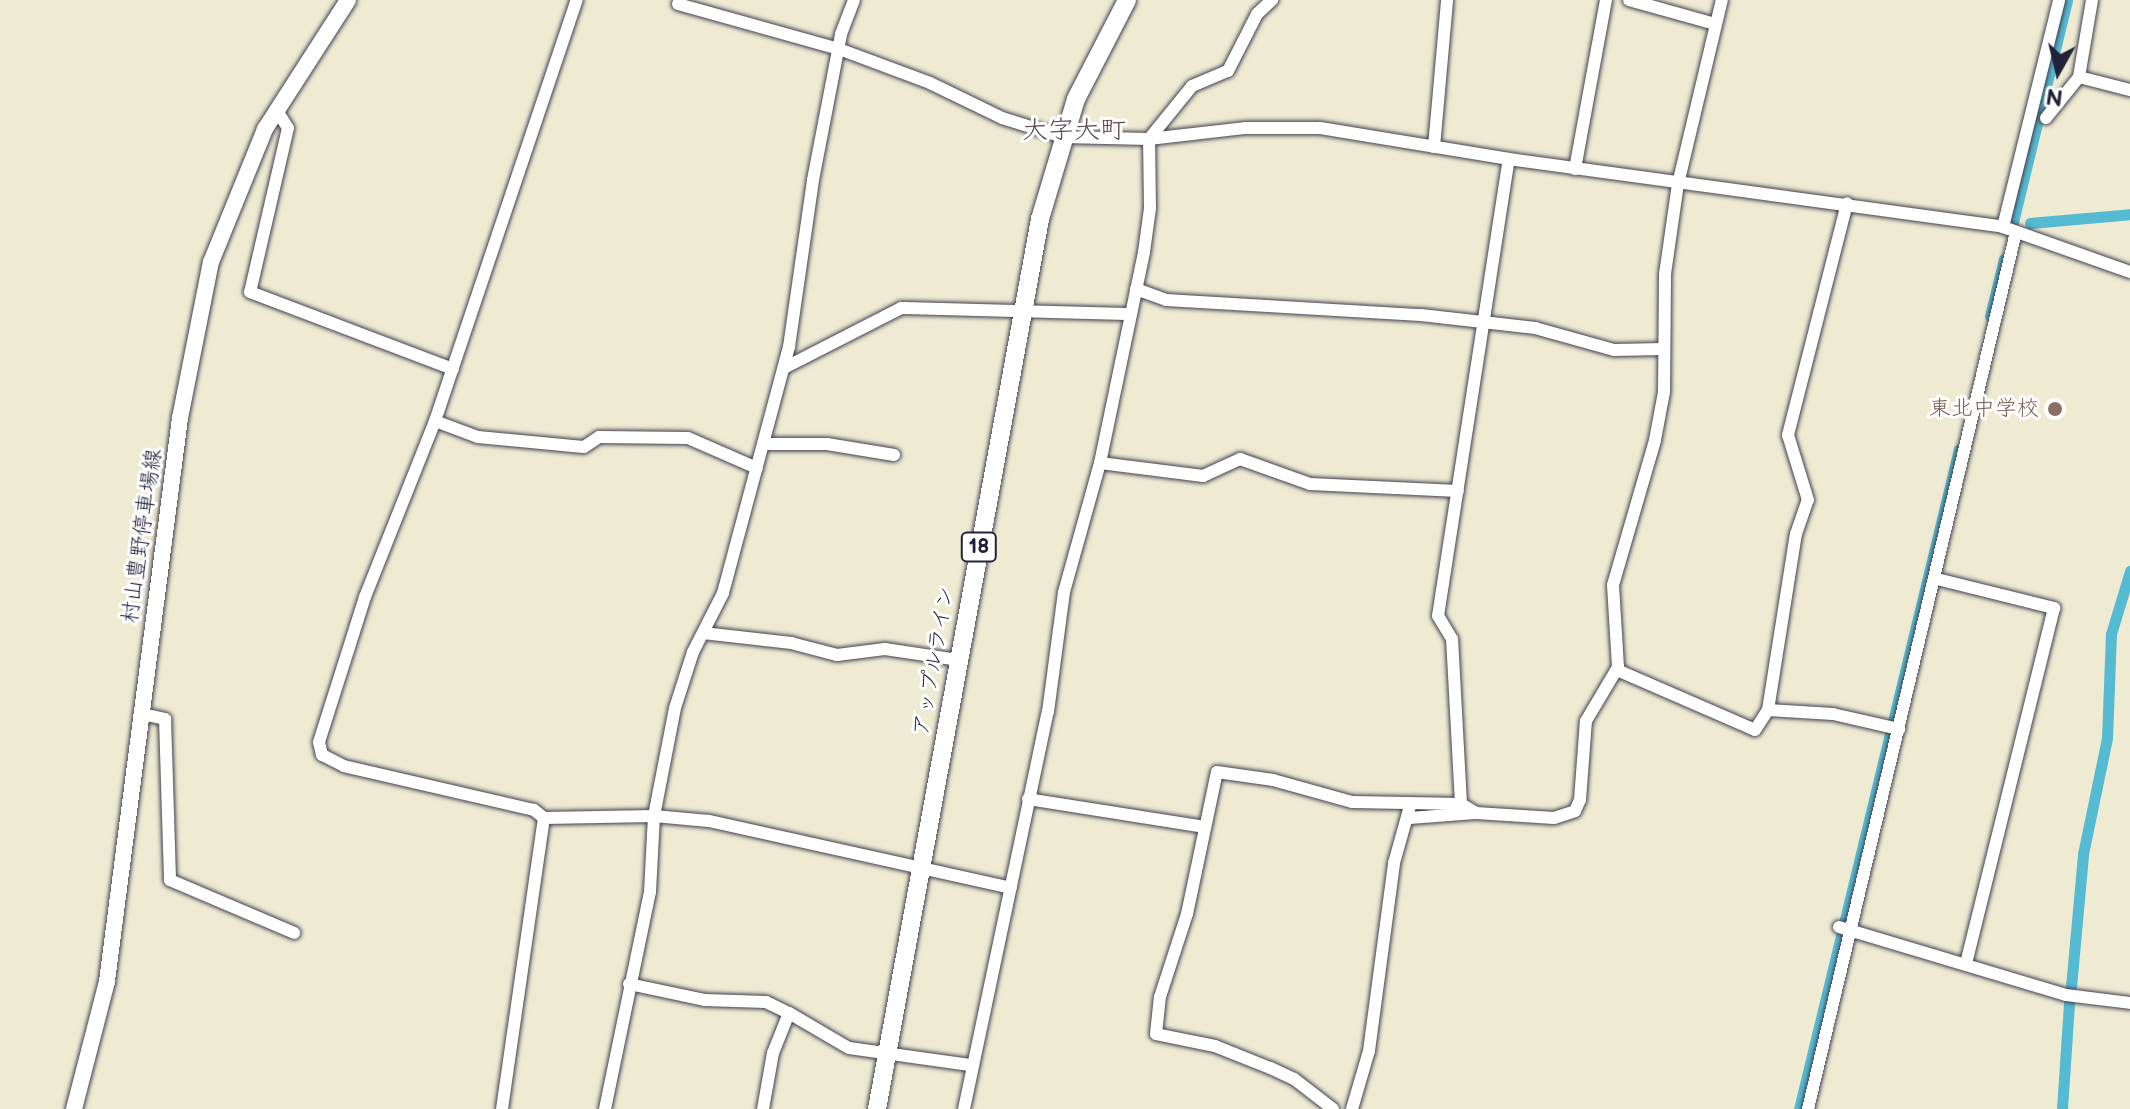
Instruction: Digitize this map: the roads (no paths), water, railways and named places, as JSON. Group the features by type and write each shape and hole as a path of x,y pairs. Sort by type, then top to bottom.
{"highway":[{"name":"アップルライン","path":"877,1109 1023,310 1063,137 1076,99 1127,0"}],"main road":[{"name":"村山豊野停車場線","path":"74,1109 107,981 194,333 217,245 276,109 348,0"}],"street":[{"path":"577,0 435,421 365,597 319,742 322,755 344,766 534,810 544,818 654,816 709,821 919,871 1011,888"},
{"path":"605,1109 650,892 654,816 675,708 703,633 723,593 784,368 839,49 854,0"},
{"path":"964,1109 970,1065 1048,712 1064,592 1100,463 1136,289 1150,208 1149,139 1192,86 1228,71 1257,14 1272,0"},
{"path":"1434,147 1447,0"},
{"path":"1575,169 1606,0"},
{"path":"1629,0 1715,24"},
{"path":"1333,1109 1270,1068 1215,1046 1156,1034 1160,997 1187,914 1217,772 1273,780 1352,802 1409,812 1554,818 1575,811 1580,800 1586,721 1617,670 1613,585 1642,499 1664,392 1665,274 1678,184 1722,0"},
{"path":"1808,1109 1845,928 1894,728 1937,579 2059,0"},
{"path":"2046,118 2055,113 2079,77 2092,0"},
{"path":"674,1 839,49 930,83 1002,118 1063,137 1149,139 1246,128 1320,128 1575,169 1847,203 2010,229 2130,272"},
{"path":"2079,77 2130,90"},
{"path":"276,109 288,128 250,292 453,369"},
{"path":"1461,804 1452,639 1438,616 1509,159"},
{"path":"1617,670 1755,730 1768,710 1796,534 1808,500 1788,435 1847,203"},
{"path":"1136,289 1166,300 1483,321 1543,329 1614,350 1663,349"},
{"path":"784,368 901,308 1130,314"},
{"path":"435,421 478,437 584,447 599,437 688,438 757,468"},
{"path":"764,444 827,444 894,455"},
{"path":"1100,463 1203,476 1240,459 1310,484 1458,491"},
{"path":"1937,579 2054,608 1966,964"},
{"path":"703,633 791,643 837,655 885,649 959,660"},
{"path":"1768,710 1833,714 1894,728"},
{"path":"143,714 165,719 170,880 294,933"},
{"path":"1028,799 1204,827"},
{"path":"1409,812 1461,804 1476,813"},
{"path":"1352,1109 1369,1051 1394,863 1409,812"},
{"path":"502,1109 544,818"},
{"path":"1845,928 2066,995 2130,1003"},
{"path":"629,984 705,1000 766,1002 849,1048 970,1065"},
{"path":"763,1109 773,1053 789,1013"}],"waterway":[{"path":"2013,222 2067,0"},
{"path":"2030,223 2130,214"},
{"path":"1990,316 2004,259"},
{"path":"1799,1109 1959,449"},
{"path":"2071,987 2083,854 2107,738 2111,634 2130,571"},
{"path":"2062,1109 2069,1003"}],"place":[{"name":"東北中学校","path":"2055,409"}],"district":[{"name":"大字大町","path":"1074,131"}]}
